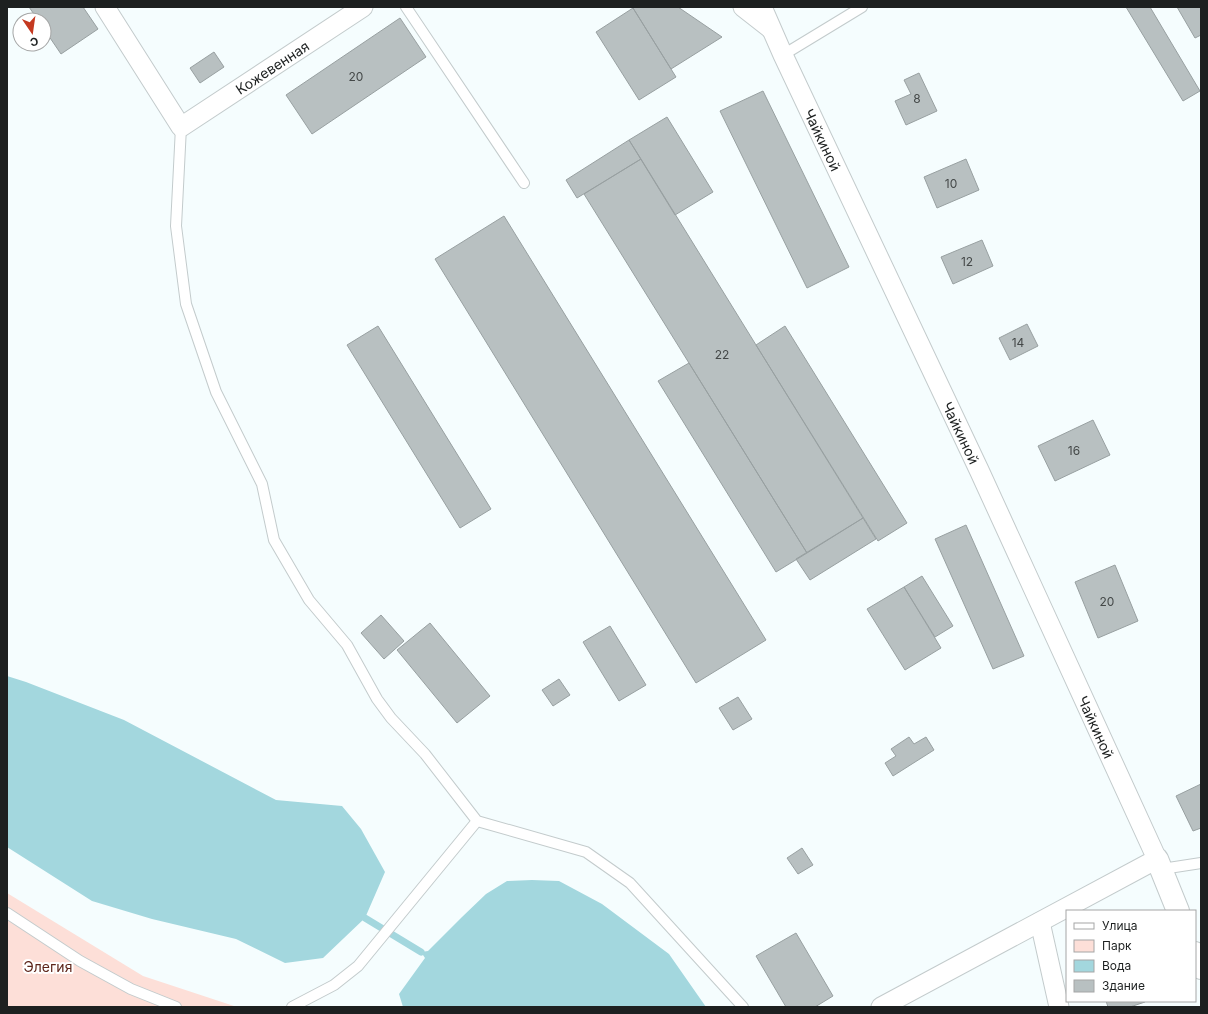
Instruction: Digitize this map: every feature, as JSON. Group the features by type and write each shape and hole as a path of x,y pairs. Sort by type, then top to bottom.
{"street":[{"path":"105,7 181,127"},
{"name":"Кожевенная","path":"181,127 363,7"},
{"path":"743,7 772,30"},
{"name":"Чайкиной","path":"762,7 783,55 979,470 1160,864"},
{"path":"881,1007 1040,922 1160,864 1178,910"},
{"path":"1040,922 1059,1007"},
{"path":"1196,956 1201,968"}],"lane":[{"path":"406,7 524,183"},
{"path":"783,55 862,7"},
{"path":"181,127 176,226 186,304 216,392 262,484 274,540 310,600 347,646 377,698 391,718 425,754 477,821 586,852 630,883 743,1007"},
{"path":"292,1007 334,985 358,966 477,821"},
{"path":"1160,864 1201,863"},
{"path":"7,913 80,961 131,989 176,1007"}],"green space":[{"name":"Элегия","path":"7,893 143,976 237,1007 7,1007"}],"water":[{"path":"7,676 124,720 276,800 342,806 361,829 385,872 365,918 323,958 285,963 236,939 152,919 92,901 7,847"},
{"path":"507,881 559,881 602,904 669,954 706,1007 403,1007 399,994 425,958 421,952 428,951 486,894"}],"building":[{"path":"29,7 83,7 98,29 61,54 52,41 52,12 32,12"},
{"path":"678,7 722,37 671,69 633,8"},
{"path":"1126,7 1150,7 1200,91 1183,101"},
{"path":"1177,7 1201,7 1201,35 1195,38"},
{"path":"633,8 676,77 639,100 596,32"},
{"path":"400,18 426,57 312,134 286,95"},
{"path":"214,52 224,67 200,83 190,68"},
{"path":"919,73 937,111 906,125 895,101 911,94 904,80"},
{"path":"763,91 849,267 807,288 720,111"},
{"path":"667,117 713,192 675,215 629,140"},
{"path":"629,140 641,159 577,198 566,180"},
{"path":"641,159 863,518 807,553 584,194"},
{"path":"966,159 979,190 937,208 924,177"},
{"path":"504,216 766,640 696,683 435,259"},
{"path":"982,240 993,266 953,284 941,257"},
{"path":"1027,324 1038,346 1010,360 999,338"},
{"path":"378,326 491,509 460,528 347,345"},
{"path":"785,326 907,523 878,541 756,345"},
{"path":"689,363 807,553 776,572 658,381"},
{"path":"1093,420 1110,455 1055,481 1038,446"},
{"path":"863,518 876,539 810,580 796,559"},
{"path":"966,525 1024,656 993,669 935,539"},
{"path":"1115,565 1138,621 1098,638 1075,582"},
{"path":"922,576 953,626 935,637 904,587"},
{"path":"904,587 941,648 905,670 867,609"},
{"path":"381,615 404,641 384,659 361,633"},
{"path":"430,623 490,696 457,723 397,650"},
{"path":"610,626 646,685 619,701 583,642"},
{"path":"559,679 570,695 553,706 542,690"},
{"path":"738,697 752,719 733,730 719,708"},
{"path":"909,737 914,744 926,737 934,750 893,776 885,763 896,756 891,749"},
{"path":"1201,784 1201,828 1193,831 1176,796"},
{"path":"802,848 813,865 798,874 787,858"},
{"path":"796,933 833,996 815,1007 786,1007 756,956"},
{"path":"1106,1002 1145,1002 1130,1007 1108,1007"}],"waterway":[{"path":"365,918 421,952"}]}
